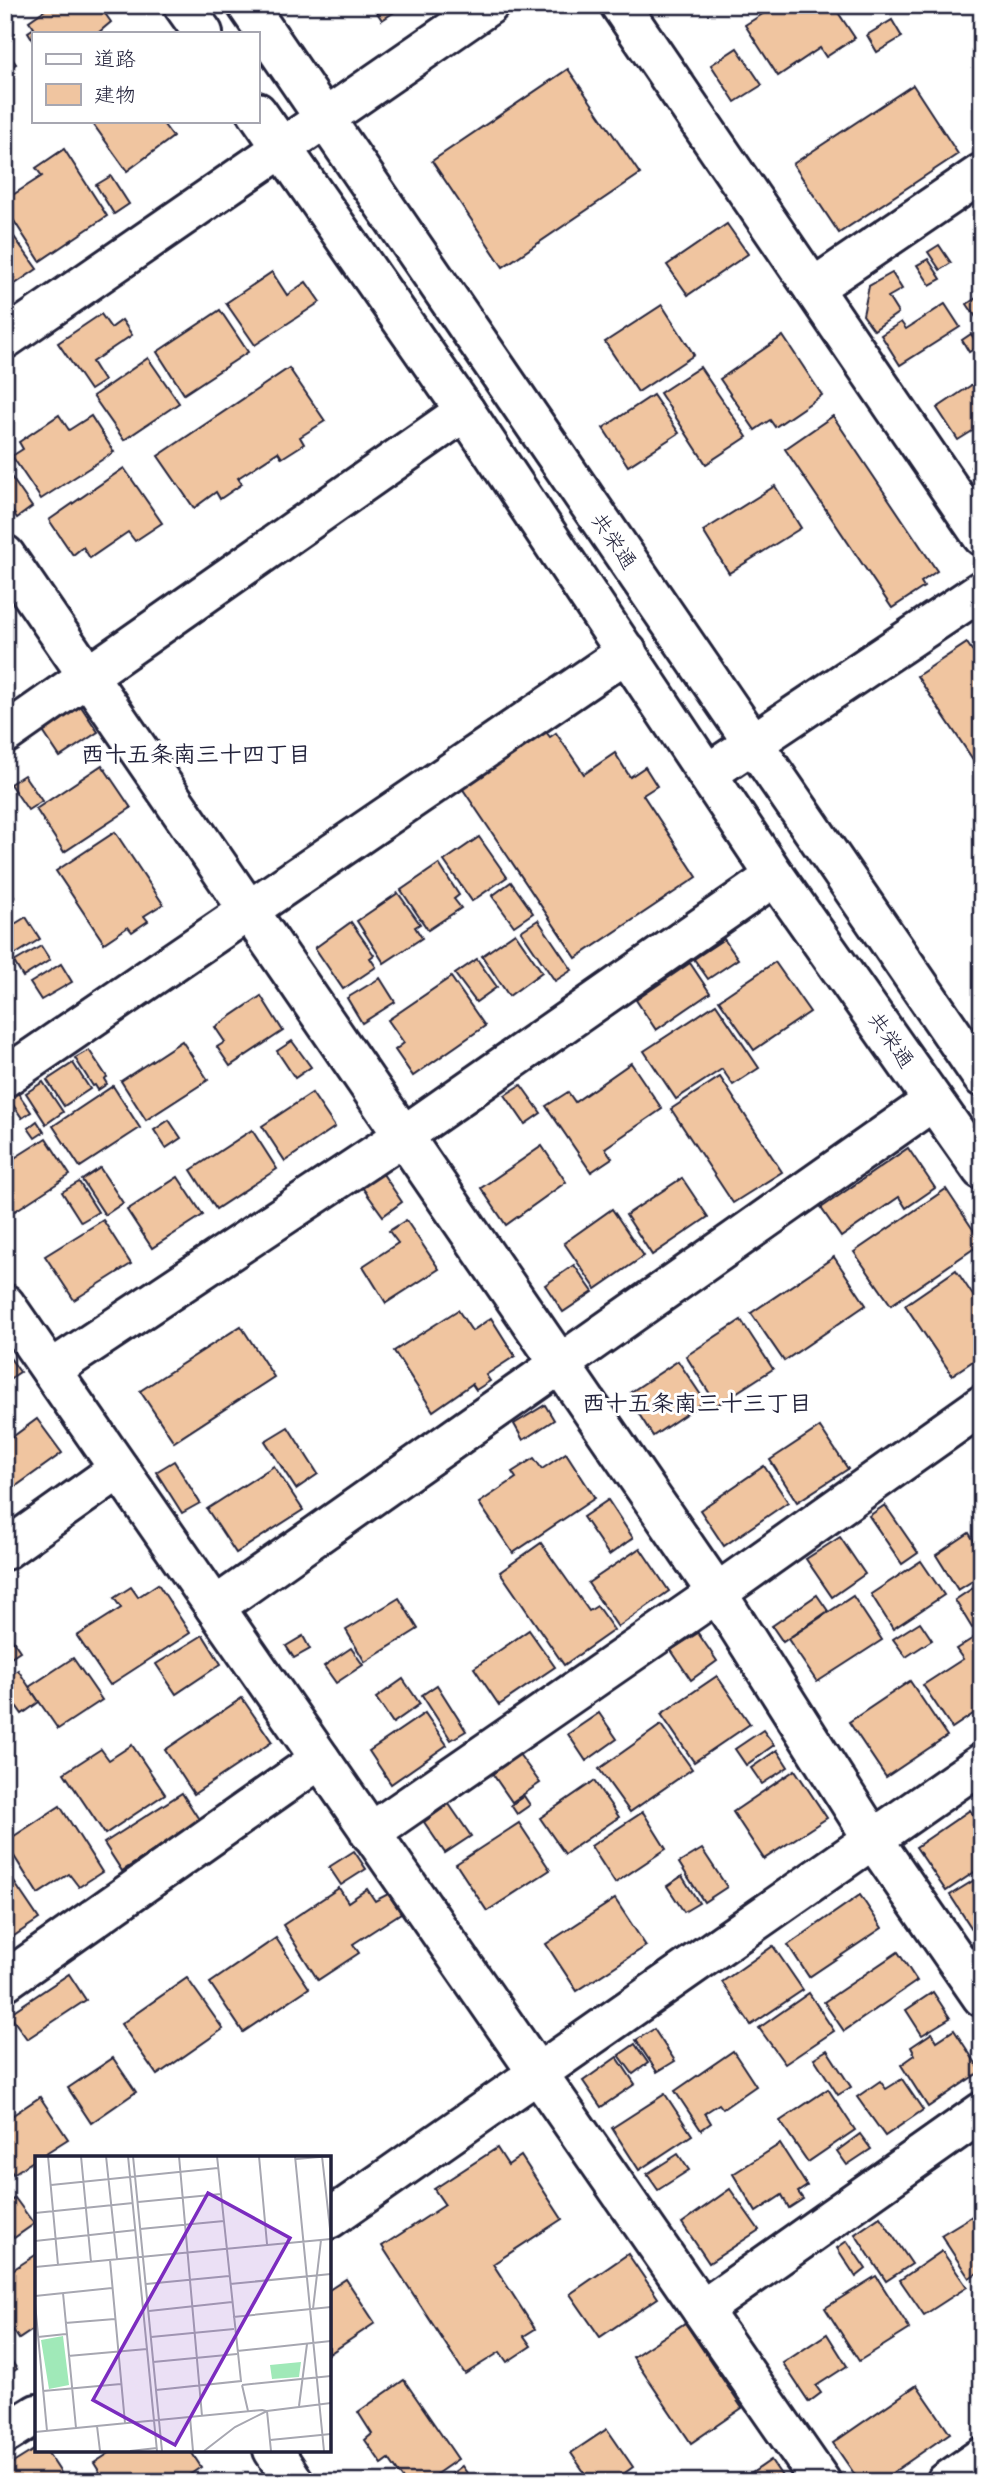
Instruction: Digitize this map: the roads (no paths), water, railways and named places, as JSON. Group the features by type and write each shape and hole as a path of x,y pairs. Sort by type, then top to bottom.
{"street":[{"path":"183,5 202,32"},
{"name":"共栄通","path":"247,5 982,1077"},
{"path":"8,332 489,5"},
{"path":"620,5 982,536"},
{"name":"共栄通","path":"259,114 465,411 775,876 982,1170"},
{"path":"813,288 982,173"},
{"path":"5,734 465,411"},
{"path":"5,555 718,1593 873,1839 982,1997"},
{"path":"707,774 982,590"},
{"path":"5,1077 627,652"},
{"path":"51,1370 403,1136 775,876"},
{"path":"215,1607 933,1101"},
{"path":"5,1304 821,2482"},
{"path":"370,1833 718,1593 982,1405"},
{"path":"5,1550 120,1469"},
{"path":"5,1981 320,1759"},
{"path":"331,2218 982,1763"},
{"path":"702,2310 982,2112"},
{"path":"5,2434 35,2415"},
{"path":"274,2452 295,2482"},
{"path":"946,2482 982,2456"}],"district":[{"name":"西十五条南三十四丁目","path":"196,754"},
{"name":"西十五条南三十三丁目","path":"697,1403"}]}
